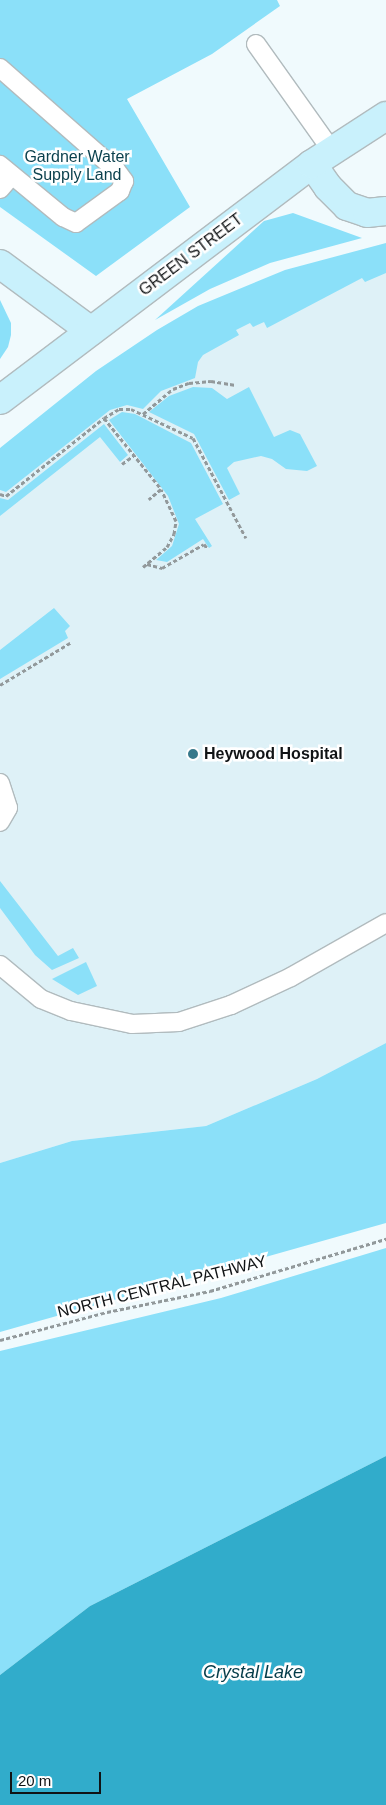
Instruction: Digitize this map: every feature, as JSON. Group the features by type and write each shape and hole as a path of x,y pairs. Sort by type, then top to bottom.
{"street":[{"name":"GREEN STREET","path":"0,400 322,157 386,116"},
{"path":"322,157 328,187 347,206 367,213 386,210"},
{"path":"0,264 91,331"}],"lane":[{"path":"256,44 322,157"},
{"path":"0,68 116,170 124,181 120,191 76,223 63,217 6,170 0,189"},
{"path":"0,783 8,808 0,822"},
{"path":"1,967 40,999 71,1011 132,1024 179,1022 231,1006 291,977 386,923"}],"path":[{"path":"143,414 167,393 189,383 211,381 236,385"},
{"path":"0,494 6,496 104,418 119,409 131,409 193,438 246,538"},
{"path":"104,418 161,489 176,521 175,528 166,547 143,567"},
{"path":"122,464 134,456"},
{"path":"149,499 161,489"},
{"path":"147,564 162,568 204,544 207,548"},
{"path":"0,686 70,643"},
{"name":"NORTH CENTRAL PATHWAY","path":"0,1340 107,1312 210,1291 386,1239"}],"shaded area":[{"name":"Heywood Hospital","path":"386,254 386,1043 317,1079 206,1126 72,1141 0,1163 0,465 239,293"}],"green space":[{"name":"Gardner Water Supply Land","path":"0,0 277,0 280,6 212,54 127,99 190,207 96,276 0,207"},
{"path":"293,213 362,238 270,263 210,289 155,320 264,221"},
{"path":"386,243 386,273 365,282 362,278 267,328 264,322 253,327 250,323 236,330 239,335 203,355 198,362 195,378 161,391 143,409 127,405 110,410 6,492 0,490 0,448 96,371 157,330 198,306 285,270"},
{"path":"0,300 11,323 11,335 8,347 0,359"},
{"path":"193,387 212,388 227,399 249,387 274,437 290,430 300,434 317,466 307,471 286,469 272,459 261,456 234,462 227,468 240,494 229,500 194,434 149,412 169,396"},
{"path":"122,412 135,414 191,443 223,504 195,519 212,546 209,548 203,539 167,562 156,560 172,546 179,524 168,496 109,420"},
{"path":"104,424 128,455 120,462 100,437 0,516 0,498 8,500"},
{"path":"54,608 70,626 65,631 68,638 0,679 0,650"},
{"path":"0,881 58,956 73,948 79,958 52,970 35,955 0,908"},
{"path":"86,962 97,986 78,995 52,979"},
{"path":"386,1043 386,1223 0,1332 0,1163 72,1141 206,1126 317,1079"},
{"path":"386,1248 386,1456 90,1606 0,1675 0,1351 221,1298"}],"water":[{"name":"Crystal Lake","path":"386,1456 386,1805 0,1805 0,1675 90,1606"}],"place":[{"name":"Heywood Hospital","path":"193,754"}]}
